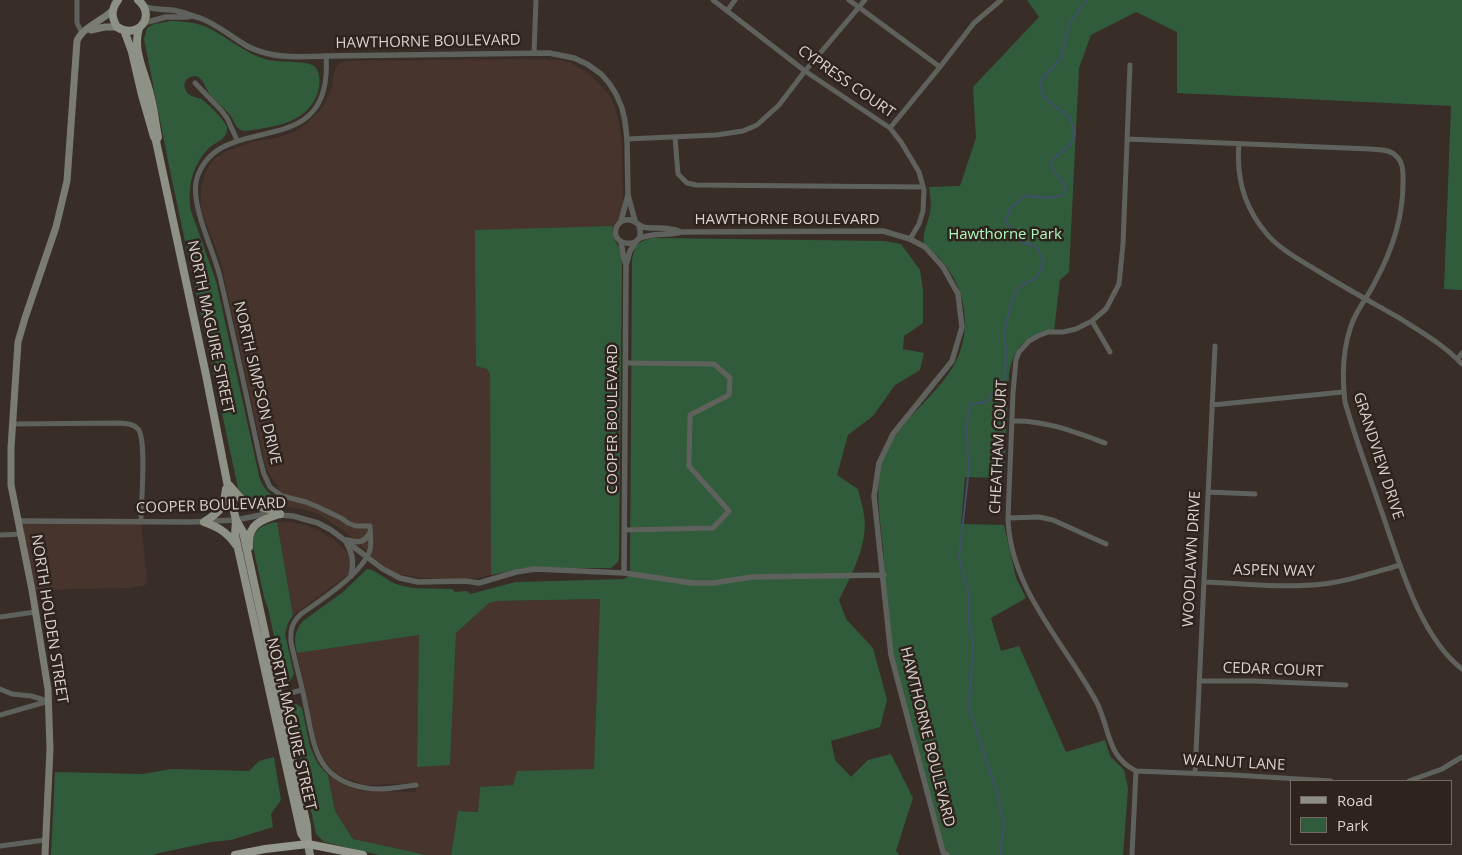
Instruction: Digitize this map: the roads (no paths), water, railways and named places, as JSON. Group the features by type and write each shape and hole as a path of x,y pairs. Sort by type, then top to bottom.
{"highway":[{"path":"235,855 308,844 363,855"}],"main road":[{"path":"85,31 112,12 113,7 119,0"},
{"name":"NORTH MAGUIRE STREET","path":"141,3 146,15 136,38 137,51 152,101 158,137 156,140"},
{"name":"NORTH MAGUIRE STREET","path":"112,12 114,20 121,28 132,52 142,95 156,140 227,482 236,520 243,532 308,826 310,855"},
{"path":"85,31 105,27 132,31 141,25"},
{"name":"NORTH HOLDEN STREET","path":"44,855 50,749 49,701 22,534 11,486 12,424 18,342 24,318 56,227 67,181 75,52 77,42 85,31"},
{"path":"227,482 243,501 280,514"},
{"path":"204,522 219,512 225,499 227,482"},
{"path":"250,564 249,540 251,531 263,519 280,514"},
{"name":"NORTH MAGUIRE STREET","path":"236,520 235,535 237,546 301,833 308,844"},
{"path":"204,522 219,528 237,546"}],"street":[{"path":"77,0 77,23 85,31"},
{"path":"534,53 536,0"},
{"name":"CYPRESS COURT","path":"713,0 805,70 890,128 919,172 923,187 923,211 919,224 910,239"},
{"path":"727,11 735,0"},
{"path":"849,0 940,67"},
{"path":"627,139 716,135 743,130 757,125 779,105 805,70 865,0"},
{"path":"890,128 974,23 1001,0"},
{"name":"HAWTHORNE BOULEVARD","path":"141,3 151,8 181,12 211,23 256,51 272,55 289,57 549,53 574,58 587,64 609,83 622,108 627,139 628,195 621,221"},
{"name":"HAWTHORNE BOULEVARD","path":"141,25 166,16 192,16"},
{"name":"NORTH SIMPSON DRIVE","path":"326,56 327,69 324,91 321,99 306,117 289,128 237,140 216,151 208,159 197,178 196,188 198,206 218,268 264,474 270,486 282,496 318,507 348,523 356,526 370,526 370,533"},
{"name":"CHEATHAM COURT","path":"1130,65 1119,284 1106,309 1092,321 1076,329 1063,332 1048,332 1038,336 1029,341 1019,352 1014,376 1008,518 1015,560 1032,599 1097,703 1110,742 1117,756 1127,767 1136,771"},
{"path":"195,83 228,118 237,140"},
{"path":"674,137 678,174 687,183 696,185 923,187"},
{"name":"GRANDVIEW DRIVE","path":"1127,138 1388,151 1395,154 1401,160 1403,165 1403,192 1400,217 1394,240 1375,282 1356,313 1351,326 1343,382 1345,402 1414,601 1435,640 1462,669"},
{"path":"1239,144 1239,178 1251,212 1266,234 1295,257 1433,339 1462,364"},
{"name":"HAWTHORNE BOULEVARD","path":"628,195 637,224 650,228 670,229 681,232 883,231 910,239 925,247 943,267 958,294 962,327 952,361 893,434 879,463 874,496 884,575 891,655 943,852 947,855"},
{"path":"628,219 637,224 640,232 637,240 629,244 621,242 616,236 616,228 621,221 628,219"},
{"name":"HAWTHORNE BOULEVARD","path":"637,240 647,235 671,235 681,232"},
{"name":"COOPER BOULEVARD","path":"624,573 626,265 630,251 637,240"},
{"name":"COOPER BOULEVARD","path":"621,242 626,265"},
{"path":"1092,321 1110,352"},
{"name":"WOODLAWN DRIVE","path":"1195,774 1215,346"},
{"path":"1457,359 1462,353"},
{"path":"625,530 712,528 729,511 689,466 690,415 729,395 730,378 714,364 626,363"},
{"path":"1212,404 1344,392"},
{"path":"1012,421 1027,420 1042,423 1075,431 1105,443"},
{"path":"12,424 120,423 132,425 140,430 143,455 141,521"},
{"path":"1208,492 1256,494"},
{"name":"COOPER BOULEVARD","path":"19,521 204,522 280,514 305,518 318,523 345,540 383,570 400,578 418,582 464,581 479,583 516,572 535,569 624,573 692,583 713,583 752,577 884,575"},
{"path":"1008,518 1039,516 1053,520 1106,544"},
{"path":"345,540 358,542 366,539 370,533"},
{"path":"370,533 370,549 366,557 351,576 340,586 301,614 290,630 291,642 314,747 329,771 346,782 366,788 416,785"},
{"path":"0,536 22,534"},
{"path":"345,540 352,556 351,576"},
{"name":"ASPEN WAY","path":"1205,582 1292,587 1316,585 1356,578 1400,565"},
{"path":"0,617 35,612"},
{"name":"CEDAR COURT","path":"1199,681 1346,685"},
{"path":"0,689 12,694 31,696 49,701"},
{"path":"279,696 302,690"},
{"path":"0,715 49,701"},
{"path":"1412,780 1436,772 1462,757"},
{"path":"1132,855 1136,771"},
{"name":"WALNUT LANE","path":"1136,771 1312,780"},
{"path":"0,846 45,840"}],"waterway":[{"path":"1000,855 1004,824 996,789 969,707 973,644 969,622 969,596 959,557 969,469 966,428 971,404 986,402 1005,379 1006,351 1004,334 1011,302 1019,287 1037,277 1044,262 1036,246 1020,242 1005,221 1011,207 1025,196 1050,198 1063,195 1066,185 1054,172 1051,161 1070,145 1075,135 1070,118 1042,94 1041,81 1061,58 1069,24 1087,0"}],"park label":[{"name":"Hawthorne Park","path":"1005,235"}]}
